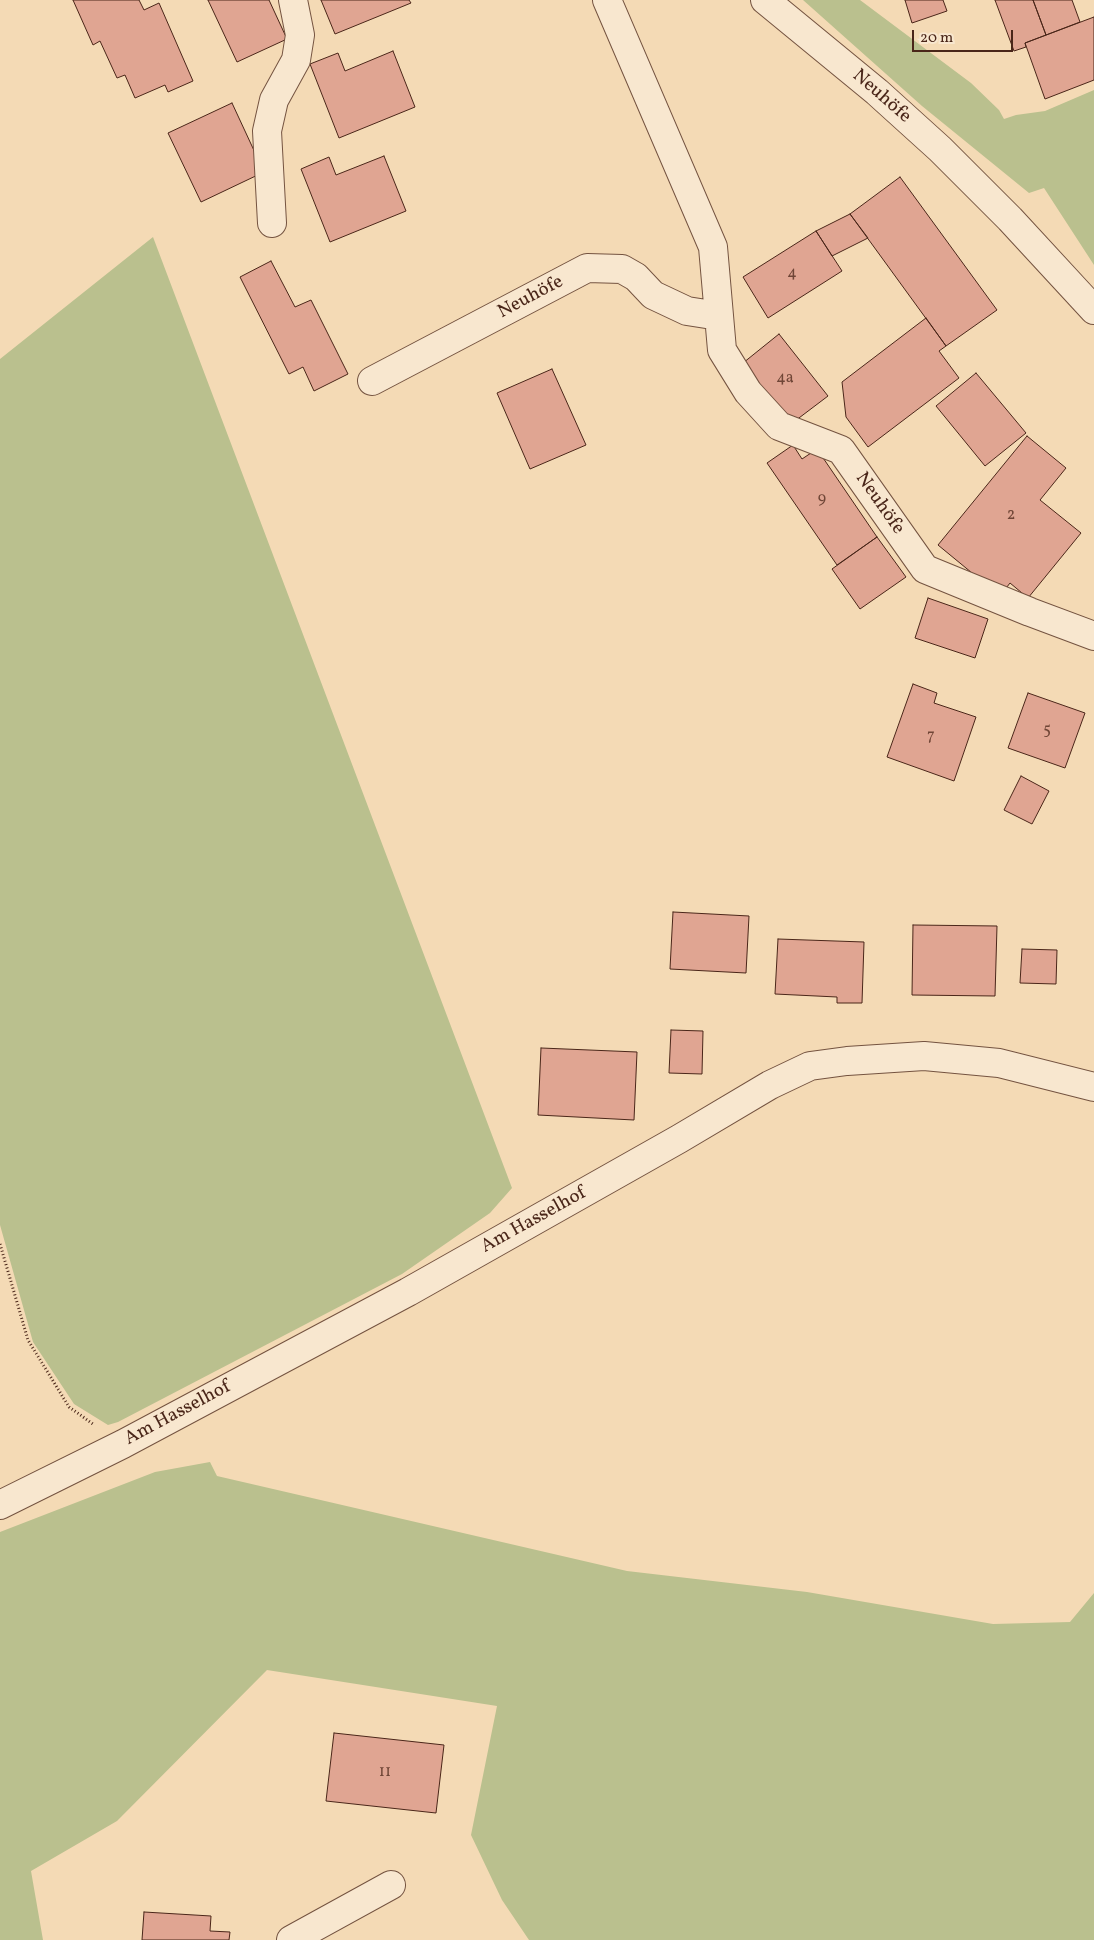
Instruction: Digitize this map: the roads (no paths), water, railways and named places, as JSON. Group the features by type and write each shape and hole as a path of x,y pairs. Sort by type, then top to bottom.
{"street":[{"path":"272,223 267,131 274,100 296,60 300,35 293,0"},
{"name":"Neuhöfe","path":"607,0 713,247 722,350 748,392 778,426 841,450 925,569 1094,636"},
{"name":"Neuhöfe","path":"765,0 787,16 877,92 940,149 1010,219 1094,310"},
{"name":"Neuhöfe","path":"372,381 587,268 622,270 636,277 653,295 687,311 719,316"},
{"name":"Am Hasselhof","path":"0,1505 122,1444 408,1292 679,1139 770,1085 810,1066 847,1061 924,1056 999,1063 1094,1087"},
{"path":"291,1940 391,1885"}]}
